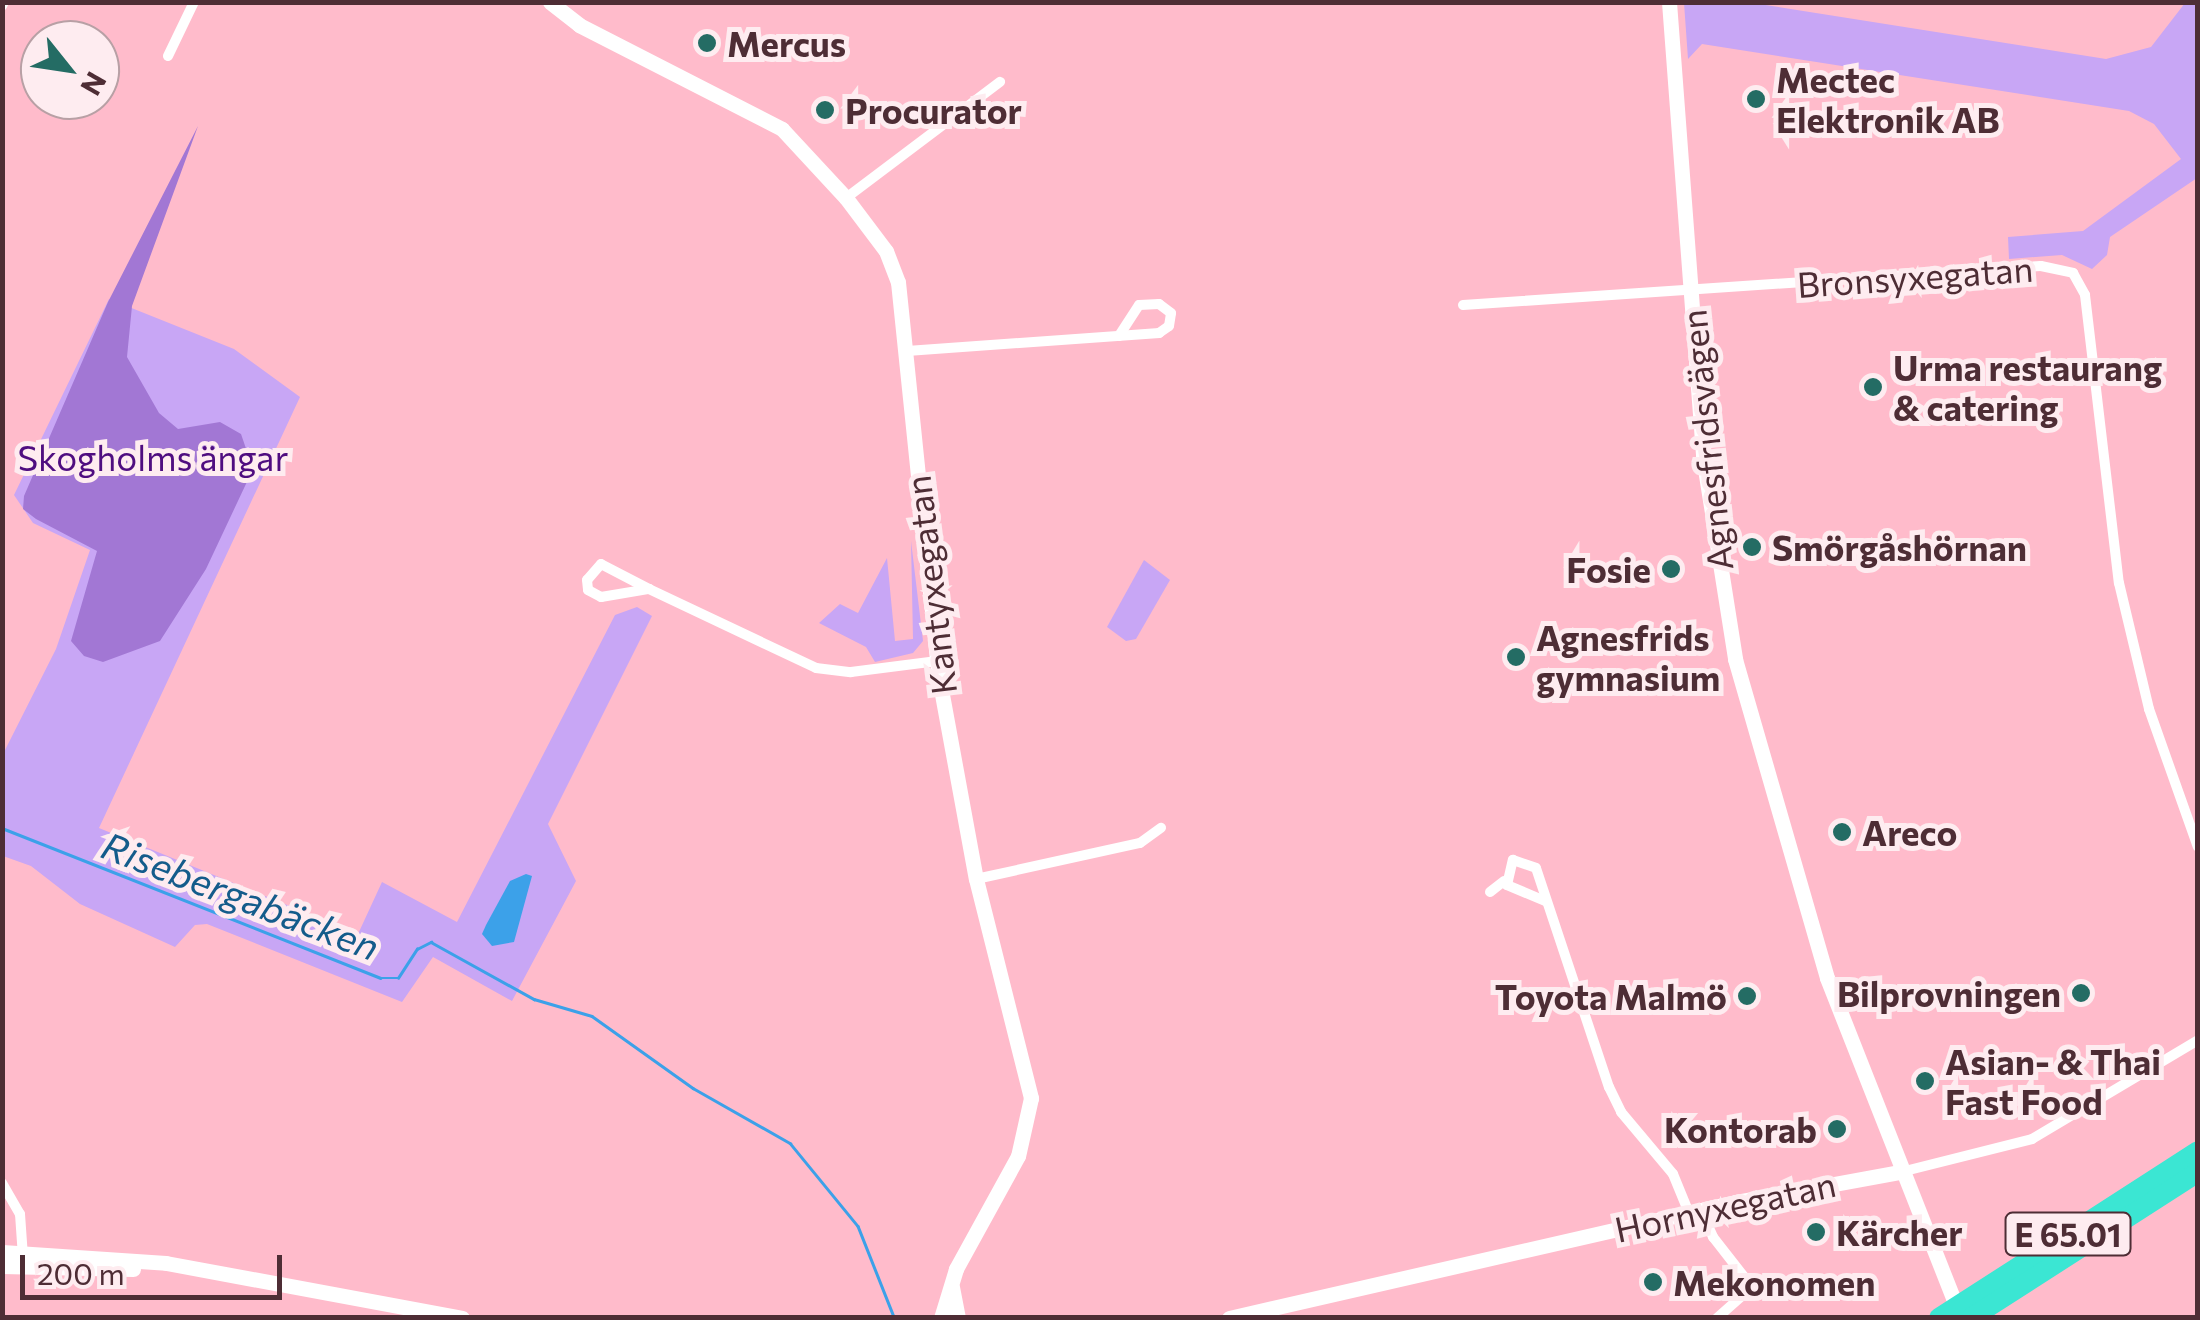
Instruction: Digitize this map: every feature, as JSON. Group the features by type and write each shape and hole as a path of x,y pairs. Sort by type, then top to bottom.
{"highway":[{"name":"E 65.01","path":"1940,1318 2198,1150"},
{"name":"E 65.01","path":"1971,1318 2198,1172"}],"street":[{"path":"168,56 194,2"},
{"name":"Kantyxegatan","path":"550,2 761,114 802,145 846,198 892,264 907,351 936,661 976,879 1031,1098 1018,1156 956,1269 941,1318"},
{"name":"Kantyxegatan","path":"565,2 593,28"},
{"name":"Agnesfridsvägen","path":"1669,2 1703,456 1735,659 1798,894 1900,1172 1961,1318"},
{"path":"846,198 1000,82"},
{"name":"Bronsyxegatan","path":"1463,305 2041,266 2059,266 2079,279 2120,583 2149,709 2198,847"},
{"path":"907,351 1119,336 1159,333 1173,317 1158,304 1139,305 1119,336"},
{"path":"649,588 600,597 588,590 586,580 601,564 649,588 802,665 851,672 936,661"},
{"path":"976,879 1140,843 1161,828"},
{"path":"1490,892 1504,881 1513,860 1528,860 1539,874 1609,1087 1752,1287 1717,1318"},
{"path":"1504,881 1545,900"},
{"name":"Hornyxegatan","path":"1229,1318 1695,1211 1900,1172 2032,1139 2198,1040"},
{"path":"2,1183 20,1214 23,1258"},
{"path":"2,1252 23,1258 252,1278 462,1318"},
{"path":"2,1266 23,1258"},
{"path":"956,1269 958,1318"}],"green space":[{"path":"1684,3 1753,3 2106,59 2151,47 2185,3 2197,3 2197,178 2110,237 2107,255 2092,269 2062,255 2009,259 2008,237 2083,231 2181,159 2154,124 2129,111 1702,44 1688,59"},
{"path":"198,126 132,306 127,357 159,413 178,429 220,422 241,434 253,469 206,569 160,641 103,662 84,656 71,641 97,551 36,519 23,509 24,496 108,302"},
{"name":"Skogholms ängar","path":"109,299 234,349 300,397 99,828 358,934 382,882 457,922 615,615 637,607 652,616 548,824 576,881 512,1001 433,957 402,1002 207,924 195,925 175,947 80,904 31,866 3,856 2,756 56,649 90,550 33,523 14,495"},
{"path":"911,541 923,641 913,653 875,662 866,647 819,623 840,604 858,613 887,558 895,641 913,639"},
{"path":"1144,560 1170,580 1136,639 1126,641 1107,627"}],"water":[{"path":"526,874 532,876 514,942 492,946 482,934 486,925 510,881"}],"waterway":[{"name":"Risebergabäcken","path":"2,828 380,978 398,978 417,949 431,942 534,999 592,1016 693,1088 790,1143 858,1226 894,1317"}],"place":[{"name":"Mercus","path":"707,43"},
{"name":"Mectec Elektronik AB","path":"1756,99"},
{"name":"Procurator","path":"825,110"},
{"name":"Urma restaurang & catering","path":"1873,387"},
{"name":"Smörgåshörnan","path":"1752,547"},
{"name":"Fosie","path":"1671,569"},
{"name":"Agnesfrids gymnasium","path":"1516,657"},
{"name":"Areco","path":"1842,832"},
{"name":"Bilprovningen","path":"2081,993"},
{"name":"Toyota Malmö","path":"1747,996"},
{"name":"Asian- & Thai Fast Food","path":"1925,1081"},
{"name":"Kontorab","path":"1837,1129"},
{"name":"Kärcher","path":"1816,1232"},
{"name":"Mekonomen","path":"1653,1282"}]}
